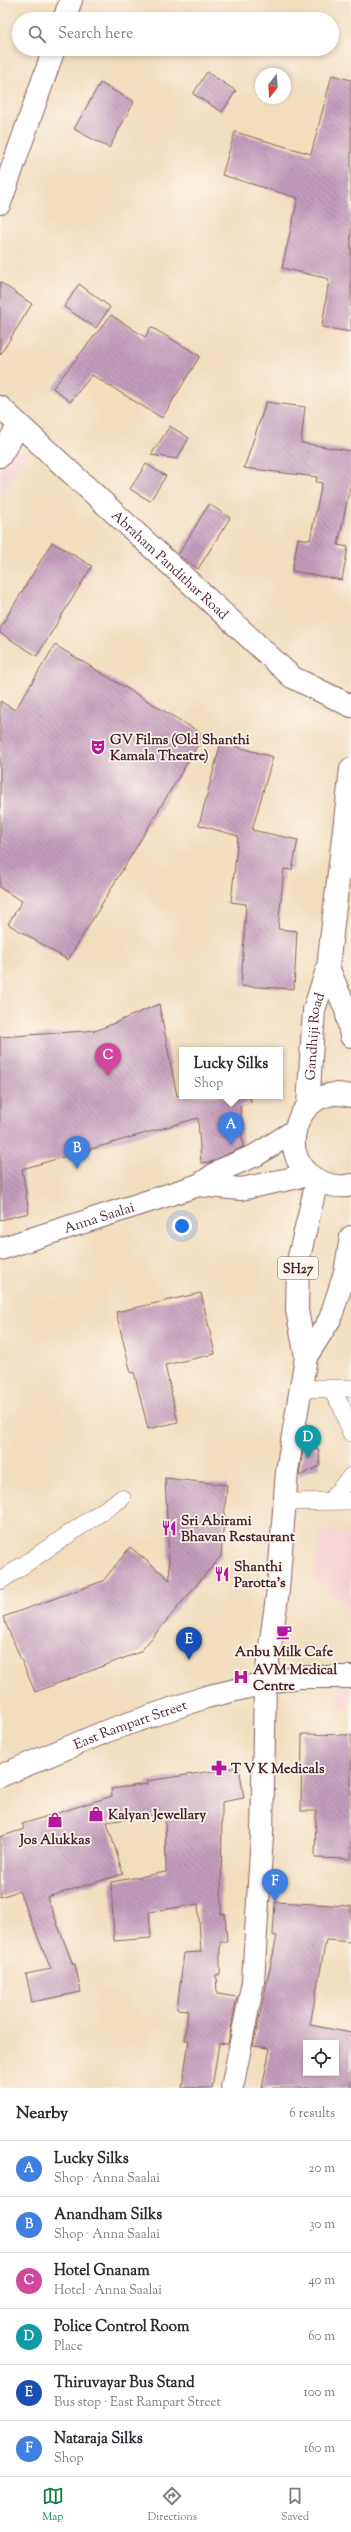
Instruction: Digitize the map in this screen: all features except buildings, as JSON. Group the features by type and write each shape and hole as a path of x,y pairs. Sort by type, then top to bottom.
{"main road":[{"path":"67,12 71,0"},
{"path":"0,203 52,56"},
{"name":"Abraham Pandithar Road","path":"0,407 292,677 351,706"},
{"path":"0,456 19,425"},
{"name":"Gandhiji Road","path":"308,1106 314,1010 328,967 351,769"},
{"name":"Gandhiji Road","path":"328,967 346,1010 351,1036"},
{"path":"351,1096 334,1094 320,1098 308,1106 299,1118 294,1131 295,1155 313,1178 331,1186 351,1185"},
{"name":"Anna Saalai","path":"0,1249 199,1185 221,1170 256,1155 294,1131"},
{"name":"Anna Saalai","path":"199,1185 241,1189 313,1178"},
{"name":"SH27","path":"306,1357 296,1310 298,1261 313,1178"},
{"name":"SH27","path":"232,2088 253,1982 262,1835 265,1683 278,1590 286,1471 306,1357 330,1319 345,1273 351,1237"},
{"name":"East Rampart Street","path":"0,1776 107,1731 206,1697 300,1676 351,1677"}],"lane":[{"path":"300,1389 331,1390 351,1388"},
{"path":"331,1390 342,1407 351,1432"},
{"path":"330,1501 351,1476"},
{"path":"0,1581 122,1498"},
{"path":"284,1502 351,1501"}],"shaded area":[{"path":"0,433 25,457 0,499"},
{"path":"321,1530 351,1533 351,1610 315,1578"},
{"path":"351,1664 351,1707 339,1707 338,1665"}],"place":[{"name":"GV Films (Old Shanthi Kamala Theatre)","path":"98,747"},
{"name":"Hotel Gnanam","path":"108,1076"},
{"name":"Lucky Silks","path":"231,1145"},
{"name":"Anandham Silks","path":"77,1169"},
{"name":"Police Control Room","path":"308,1458"},
{"name":"Sri Abirami Bhavan Restaurant","path":"169,1528"},
{"name":"Shanthi Parotta's","path":"222,1574"},
{"name":"Anbu Milk Cafe","path":"284,1632"},
{"name":"Thiruvayar Bus Stand","path":"189,1660"},
{"name":"AVM Medical Centre","path":"241,1677"},
{"name":"T V K Medicals","path":"219,1768"},
{"name":"Kalyan Jewellary","path":"96,1814"},
{"name":"Jos Alukkas","path":"55,1820"},
{"name":"Nataraja Silks","path":"275,1902"}]}
